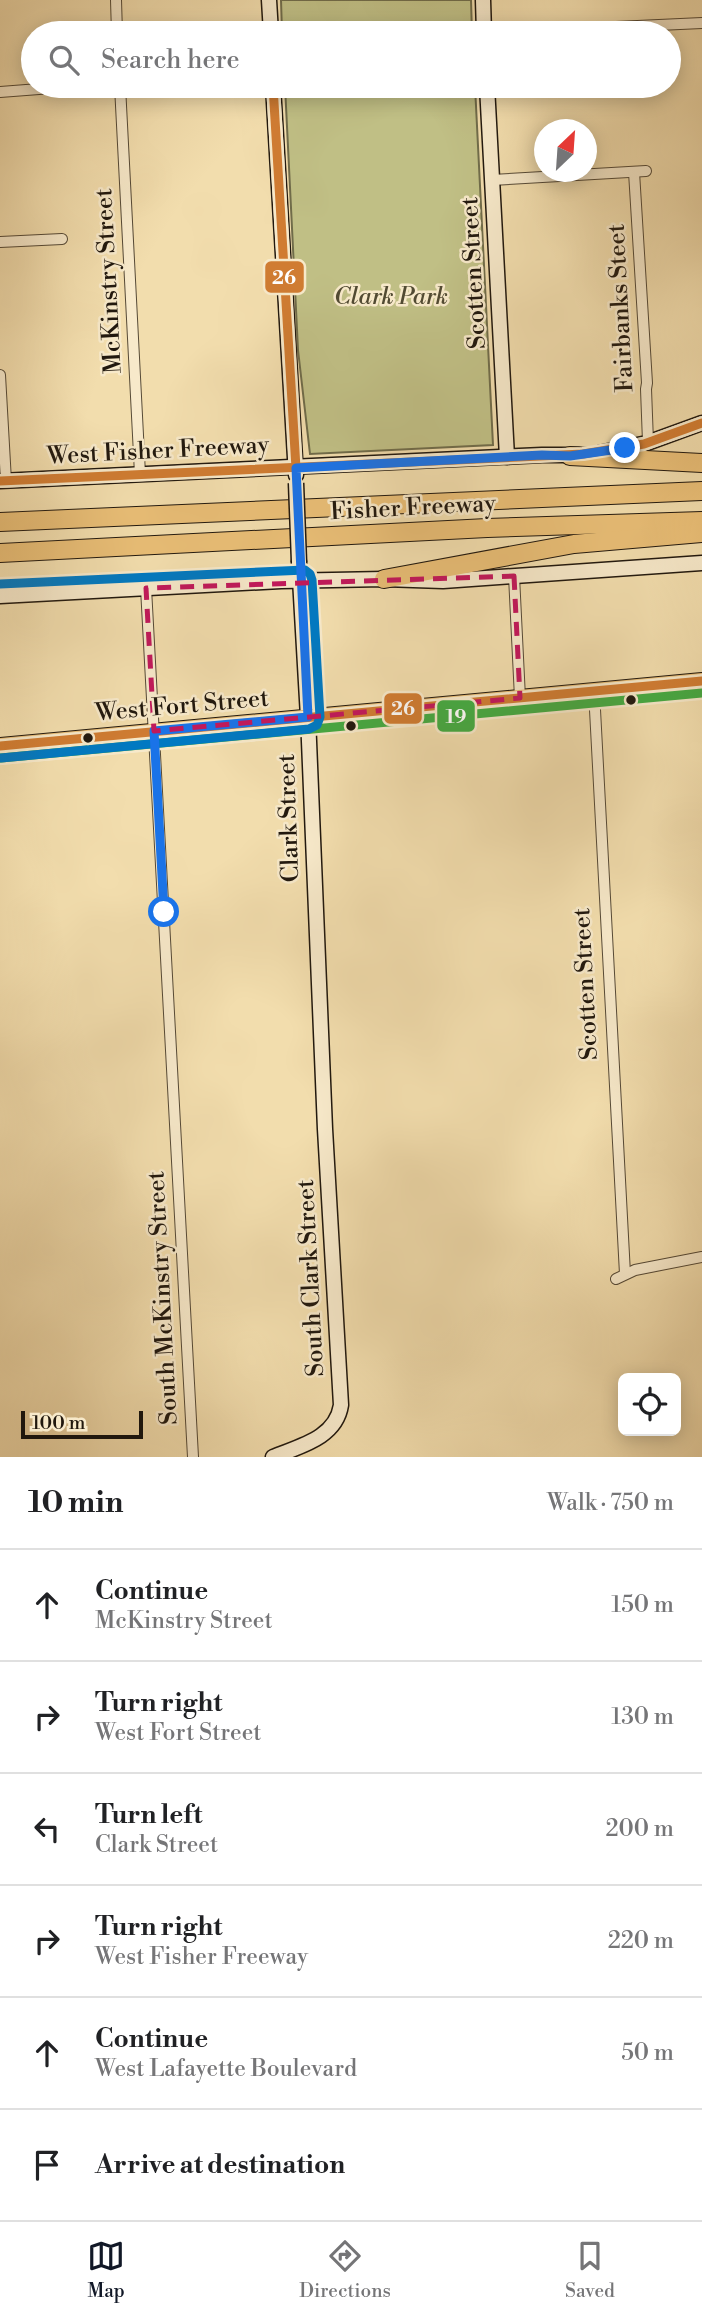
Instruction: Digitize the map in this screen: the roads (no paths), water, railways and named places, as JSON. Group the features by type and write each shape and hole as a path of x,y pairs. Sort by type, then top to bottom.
{"highway":[{"path":"570,456 702,463"},
{"name":"Fisher Freeway","path":"0,522 702,491"},
{"name":"Fisher Freeway","path":"0,553 486,528 702,521"},
{"path":"384,579 574,544 702,533"}],"main road":[{"name":"West Fort Street","path":"0,746 702,681"}],"street":[{"path":"116,0 117,21"},
{"path":"269,0 270,21"},
{"path":"483,0 485,21"},
{"path":"681,24 702,23"},
{"path":"0,92 21,90"},
{"name":"McKinstry Street","path":"121,98 140,474"},
{"name":"Clark Street","path":"274,98 296,468 325,1129"},
{"name":"Scotten Street","path":"488,98 507,457"},
{"name":"Fairbanks Steet","path":"492,180 640,171 648,442"},
{"path":"0,242 62,239"},
{"path":"0,375 3,481"},
{"name":"West Fisher Freeway","path":"3,481 570,456 606,452 648,442 702,423"},
{"path":"0,596 300,581 443,581 702,563"},
{"path":"514,576 520,698"},
{"path":"146,587 154,731"},
{"name":"Scotten Street","path":"593,691 621,1277 635,1270 702,1257"},
{"name":"South McKinstry Street","path":"154,731 192,1457"},
{"name":"South Clark Street","path":"273,1457 314,1440 335,1424 341,1405 325,1129"}],"park label":[{"name":"Clark Park","path":"391,297"}]}
